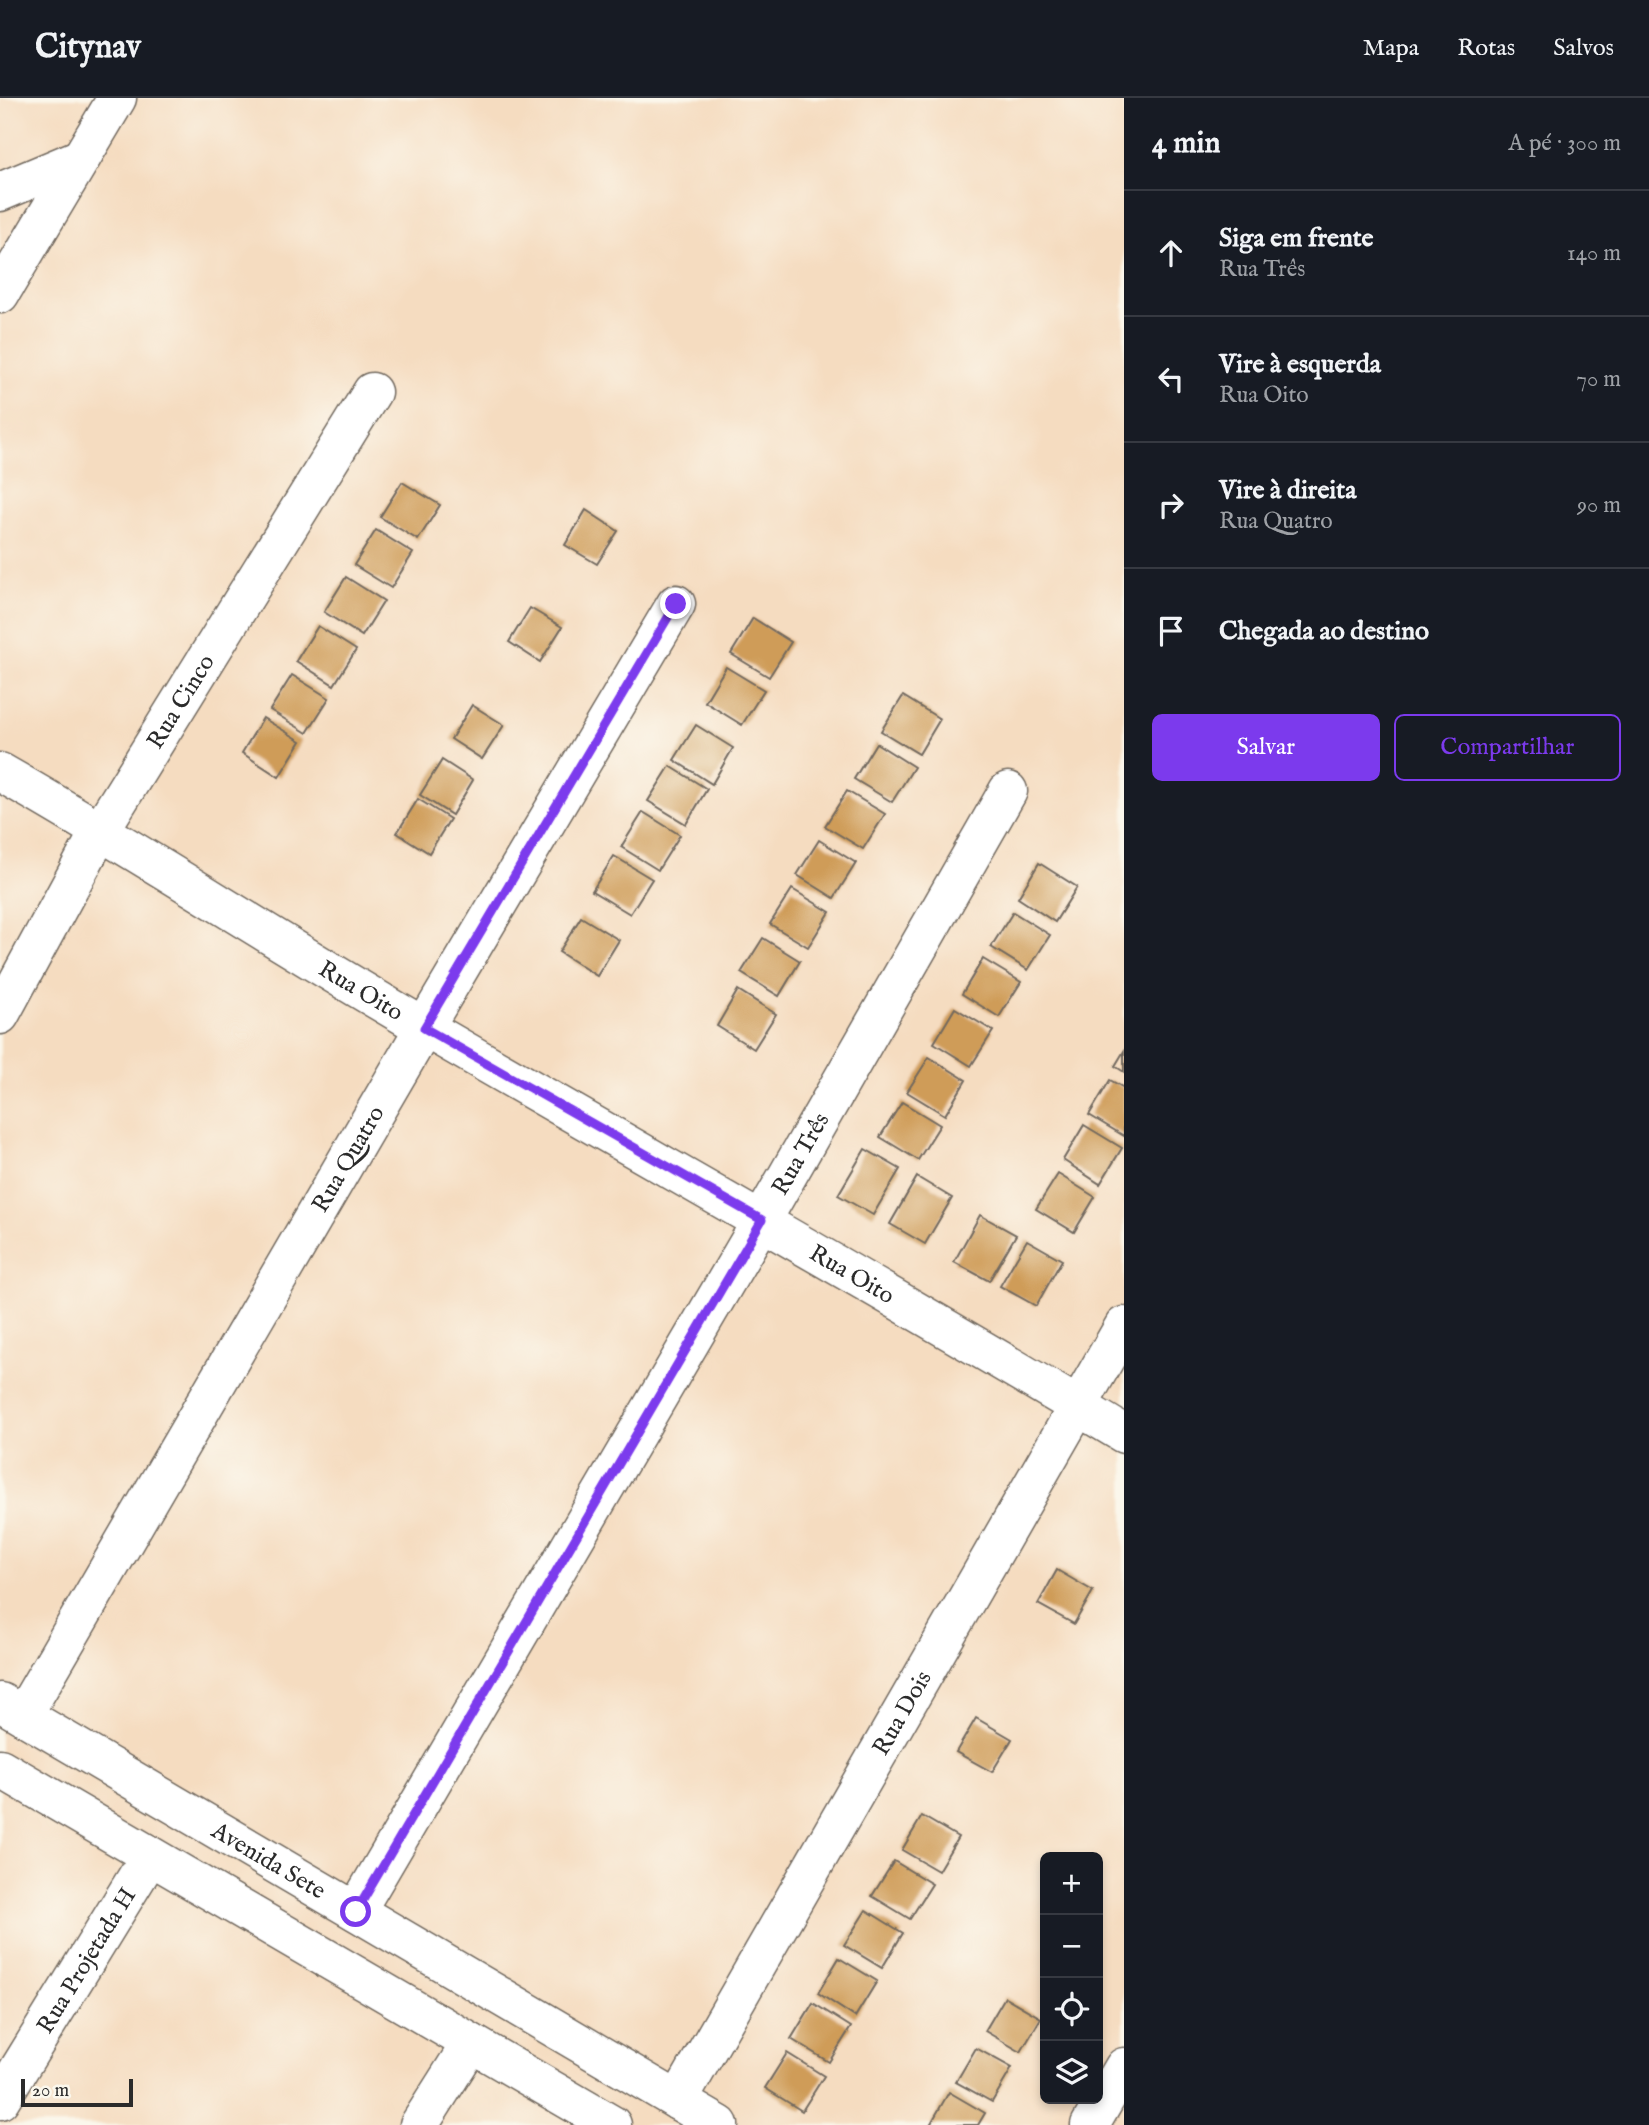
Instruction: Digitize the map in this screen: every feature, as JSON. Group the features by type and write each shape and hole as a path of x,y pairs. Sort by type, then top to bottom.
{"street":[{"path":"0,294 117,98"},
{"path":"0,192 81,158"},
{"name":"Rua Cinco","path":"0,1015 101,829 372,392"},
{"name":"Rua Quatro","path":"11,1709 424,1028 676,604"},
{"name":"Rua Oito","path":"0,772 101,829 424,1028 762,1220 1124,1434"},
{"name":"Rua Três","path":"356,1912 762,1220 1008,791"},
{"name":"Rua Dois","path":"678,2101 1124,1326"},
{"name":"Avenida Sete","path":"11,1709 719,2125"},
{"path":"0,1768 612,2125"},
{"name":"Rua Projetada H","path":"0,2100 150,1856"},
{"path":"419,2125 471,2043"},
{"path":"1090,2125 1124,2067"}],"building":[{"path":"402,482 440,505 418,540 380,517"},
{"path":"586,510 618,531 597,564 565,545"},
{"path":"376,530 413,553 391,588 354,565"},
{"path":"346,577 384,601 362,636 324,612"},
{"path":"530,608 562,627 540,662 509,642"},
{"path":"753,618 791,642 769,677 731,654"},
{"path":"318,626 356,650 334,685 296,661"},
{"path":"726,667 764,690 742,725 705,702"},
{"path":"292,675 329,698 307,733 270,710"},
{"path":"903,696 940,719 919,754 881,731"},
{"path":"472,705 504,725 482,759 451,739"},
{"path":"263,718 301,741 279,777 242,753"},
{"path":"696,725 733,748 712,784 674,760"},
{"path":"876,743 914,767 892,802 854,779"},
{"path":"442,760 473,780 452,815 420,795"},
{"path":"670,766 707,789 686,824 648,801"},
{"path":"847,791 885,814 863,849 825,826"},
{"path":"418,799 450,819 429,853 397,833"},
{"path":"643,812 680,835 658,870 621,847"},
{"path":"819,840 856,863 834,898 797,875"},
{"path":"614,856 652,879 630,914 592,891"},
{"path":"1039,863 1077,887 1055,922 1018,898"},
{"path":"792,889 830,912 808,947 770,924"},
{"path":"1013,912 1050,935 1028,970 991,947"},
{"path":"581,917 619,940 597,976 559,952"},
{"path":"763,938 800,961 779,996 741,973"},
{"path":"983,959 1021,982 999,1017 962,994"},
{"path":"738,990 776,1014 754,1049 717,1026"},
{"path":"955,1008 993,1031 971,1066 934,1043"},
{"path":"1124,1051 1124,1072 1115,1066"},
{"path":"929,1057 966,1080 945,1115 907,1092"},
{"path":"1110,1080 1124,1088 1124,1136 1089,1115"},
{"path":"902,1102 940,1125 918,1160 880,1137"},
{"path":"1084,1125 1122,1148 1100,1184 1063,1160"},
{"path":"865,1149 900,1169 873,1215 838,1195"},
{"path":"1058,1174 1095,1197 1074,1232 1036,1209"},
{"path":"917,1177 952,1198 925,1244 890,1224"},
{"path":"980,1215 1016,1235 989,1281 954,1262"},
{"path":"1027,1240 1062,1260 1036,1306 1000,1286"},
{"path":"1057,1570 1093,1591 1074,1624 1038,1604"},
{"path":"976,1718 1012,1739 992,1772 956,1752"},
{"path":"922,1816 958,1837 938,1871 902,1850"},
{"path":"894,1861 932,1884 910,1919 872,1896"},
{"path":"866,1910 903,1933 882,1968 844,1945"},
{"path":"839,1958 877,1981 855,2017 818,1993"},
{"path":"1005,1997 1040,2017 1021,2052 985,2031"},
{"path":"813,2003 851,2027 829,2062 791,2039"},
{"path":"976,2048 1012,2068 992,2102 956,2082"},
{"path":"787,2053 824,2076 802,2111 765,2088"},
{"path":"949,2092 985,2113 978,2125 930,2125"}],"route":[{"path":"356,1912 762,1220 424,1028 676,604"}]}
